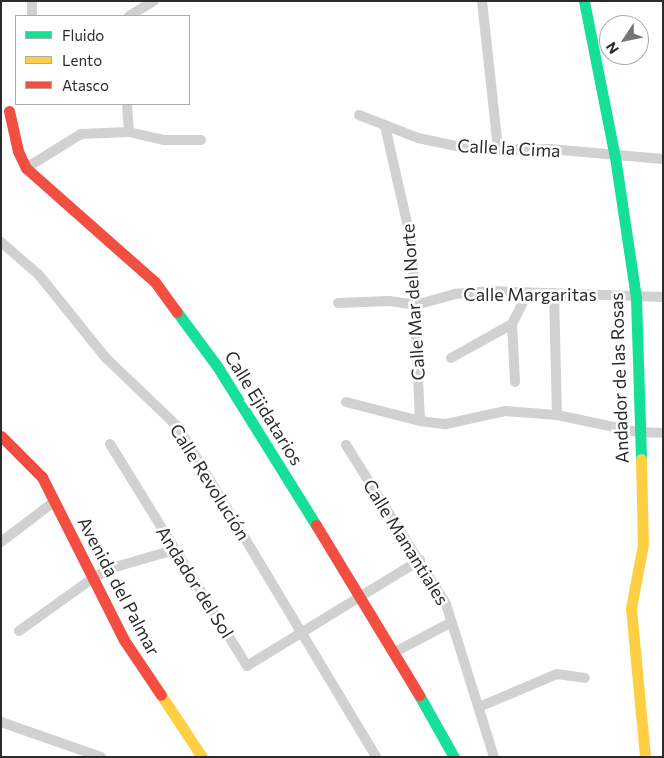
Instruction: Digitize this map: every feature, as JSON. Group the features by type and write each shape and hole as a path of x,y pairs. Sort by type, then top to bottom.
{"street":[{"path":"32,1 32,15"},
{"path":"131,15 154,1"},
{"path":"482,1 498,150"},
{"name":"Andador de las Rosas","path":"584,1 616,157 636,298 638,432 643,544 631,608 645,757"},
{"path":"127,105 129,132"},
{"name":"Calle Ejidatarios","path":"9,111 18,151 26,168 155,282 217,366 395,652 454,757"},
{"name":"Calle la Cima","path":"359,115 385,126 455,146 498,150 550,149 616,157 663,159"},
{"name":"Calle Mar del Norte","path":"385,126 412,245 420,421"},
{"path":"26,168 81,134 129,132 164,140 201,140"},
{"name":"Calle Revolución","path":"1,242 39,274 106,358 178,427 376,757"},
{"name":"Calle Margaritas","path":"338,303 389,301 416,305 455,294 490,290 636,298 663,297"},
{"path":"515,382 512,324 528,293"},
{"path":"554,293 557,415"},
{"path":"451,358 512,324"},
{"path":"346,402 420,421 446,424 505,411 557,415 638,432 663,433"},
{"name":"Avenida del Palmar","path":"1,436 24,456 55,501 124,640 202,757"},
{"name":"Andador del Sol","path":"110,444 247,666 303,633"},
{"name":"Calle Manantiales","path":"346,445 446,604 494,757"},
{"path":"1,542 55,501"},
{"path":"19,631 93,578 112,568 174,550"},
{"path":"303,633 420,560"},
{"path":"395,652 452,622"},
{"path":"479,707 557,674 585,678"},
{"path":"1,722 101,757"}],"traffic: fast":[{"path":"584,1 615,157 636,298 641,459"},
{"path":"177,312 217,366 316,525"},
{"path":"419,695 454,757"}],"traffic: slow":[{"path":"641,459 643,544 631,608 645,757"},
{"path":"161,695 202,757"}],"traffic: jam":[{"path":"9,111 18,151 26,168 155,282 177,312"},
{"path":"1,436 42,477 124,640 161,695"},
{"path":"316,525 419,695"}]}
